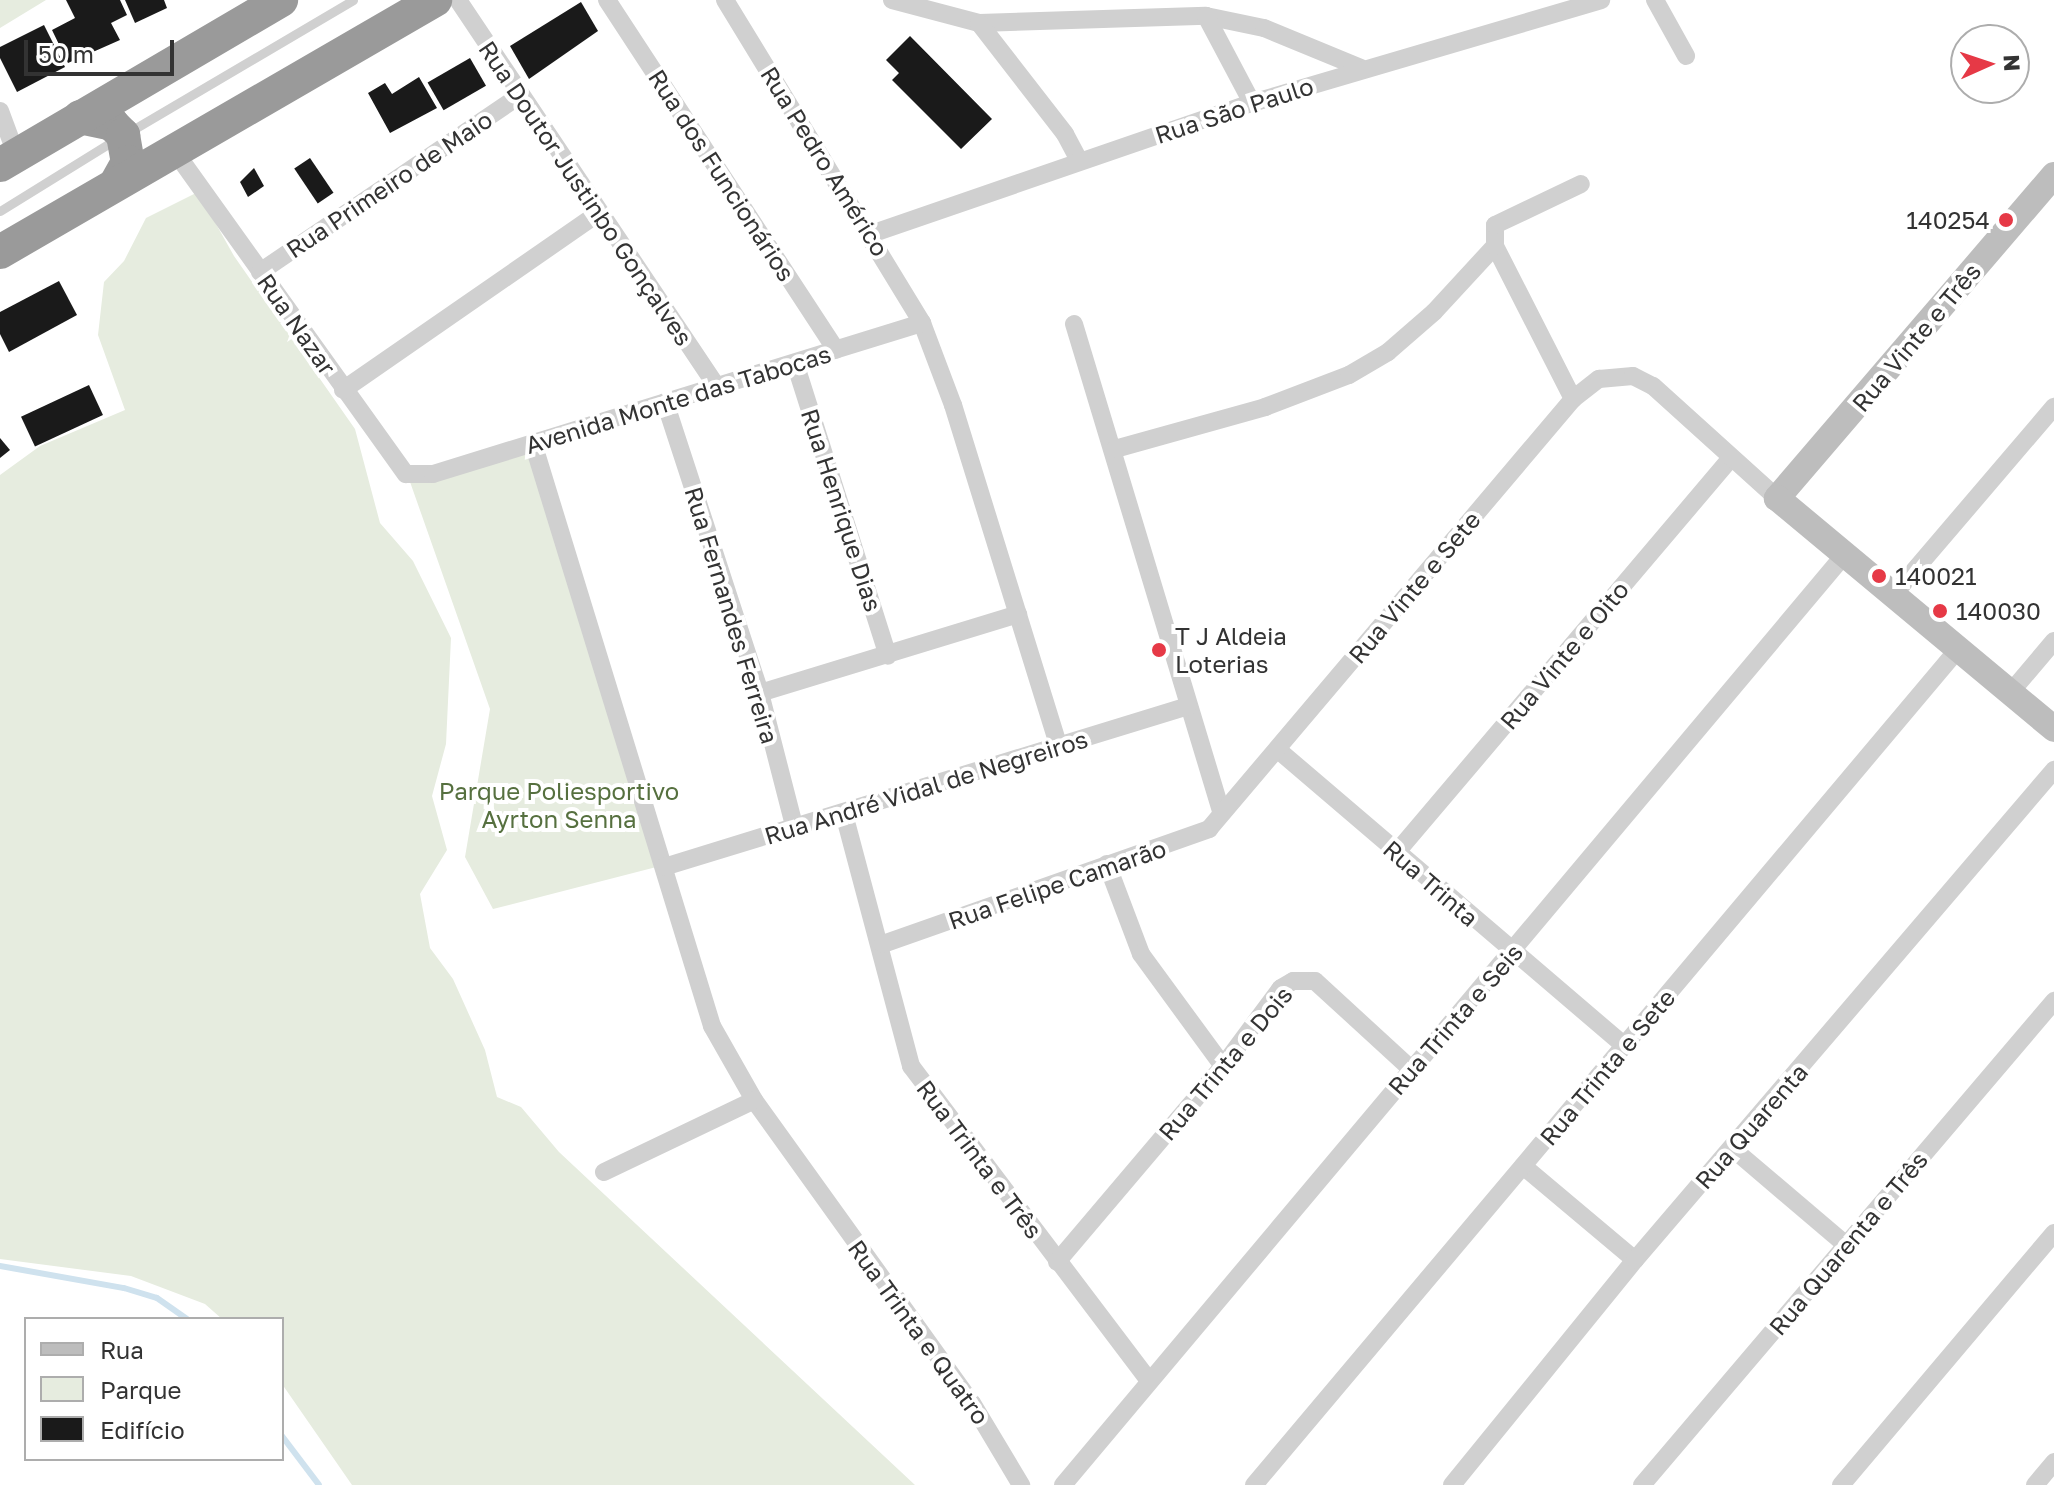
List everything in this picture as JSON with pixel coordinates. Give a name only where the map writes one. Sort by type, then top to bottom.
[{"type":"highway","points":[[8,159],[281,0]]},
{"type":"highway","points":[[0,252],[173,149],[435,0]]},
{"type":"highway","points":[[80,117],[112,124],[123,135],[128,162],[117,182]]},
{"type":"main road","name":"Rua Vinte e Três","points":[[1777,498],[2054,175]]},
{"type":"main road","points":[[1777,498],[1895,593],[2054,729]]},
{"type":"street","name":"Rua Doutor Justinbo Gonçalves","points":[[458,0],[519,96],[716,385]]},
{"type":"street","name":"Rua dos Funcionários","points":[[607,0],[836,350]]},
{"type":"street","name":"Rua Pedro Américo","points":[[725,0],[871,234],[922,323],[953,405],[1059,747]]},
{"type":"street","points":[[892,0],[979,23],[1206,16],[1264,28],[1361,68]]},
{"type":"street","name":"Rua São Paulo","points":[[871,234],[1079,160],[1361,68],[1601,0]]},
{"type":"street","points":[[1655,0],[1686,56]]},
{"type":"street","points":[[1206,16],[1252,103]]},
{"type":"street","points":[[979,23],[1065,134],[1079,160]]},
{"type":"street","name":"Rua Primeiro de Maio","points":[[260,272],[519,96]]},
{"type":"street","points":[[0,111],[8,159]]},
{"type":"street","name":"Rua Nazar","points":[[173,149],[397,468],[419,477],[433,474]]},
{"type":"street","points":[[1573,399],[1495,246],[1495,225],[1581,184]]},
{"type":"street","points":[[343,390],[599,213]]},
{"type":"street","points":[[1115,449],[1265,407],[1349,375],[1388,352],[1434,312],[1495,246]]},
{"type":"street","name":"Avenida Monte das Tabocas","points":[[433,474],[922,323]]},
{"type":"street","points":[[1074,324],[1115,449],[1221,811]]},
{"type":"street","name":"Rua Henrique Dias","points":[[795,363],[888,656]]},
{"type":"street","name":"Rua Vinte e Sete","points":[[1221,811],[1573,399],[1599,379],[1615,374],[1653,386],[1731,458]]},
{"type":"street","name":"Rua Fernandes Ferreira","points":[[665,402],[760,693],[795,829]]},
{"type":"street","points":[[1895,593],[2054,407]]},
{"type":"street","name":"Rua Trinta e Quatro","points":[[533,443],[712,1026],[754,1100],[972,1403],[1021,1485]]},
{"type":"street","points":[[1731,458],[1777,498]]},
{"type":"street","name":"Rua Vinte e Oito","points":[[1396,853],[1731,458]]},
{"type":"street","name":"Rua Trinta e Seis","points":[[1063,1485],[1411,1069],[1513,953],[1845,554]]},
{"type":"street","points":[[760,693],[1018,614]]},
{"type":"street","points":[[2010,693],[2054,641]]},
{"type":"street","name":"Rua Trinta e Sete","points":[[1254,1485],[1959,648]]},
{"type":"street","name":"Rua André Vidal de Negreiros","points":[[664,867],[1188,706]]},
{"type":"street","name":"Rua Trinta","points":[[1277,749],[1624,1045]]},
{"type":"street","name":"Rua Quarenta","points":[[1452,1485],[1635,1260],[2054,770]]},
{"type":"street","name":"Rua Felipe Camarão","points":[[883,944],[1107,864],[1197,837],[1221,811]]},
{"type":"street","name":"Rua Trinta e Três","points":[[844,814],[883,944],[900,1038],[911,1066],[1149,1381]]},
{"type":"street","points":[[1107,864],[1141,954],[1223,1066]]},
{"type":"street","name":"Rua Trinta e Dois","points":[[1057,1262],[1223,1066],[1281,988],[1304,978],[1315,981],[1411,1069]]},
{"type":"street","name":"Rua Quarenta e Três","points":[[1642,1485],[2054,1001]]},
{"type":"street","points":[[604,1172],[754,1100]]},
{"type":"street","points":[[1732,1148],[1846,1245]]},
{"type":"street","points":[[1523,1166],[1635,1260]]},
{"type":"street","points":[[1841,1485],[2054,1233]]},
{"type":"street","points":[[2035,1485],[2054,1462]]},
{"type":"lane","points":[[0,211],[353,0]]},
{"type":"green space","points":[[0,0],[46,0],[0,28]]},
{"type":"green space","points":[[198,192],[234,256],[355,429],[380,523],[413,561],[451,638],[446,744],[432,796],[447,850],[420,894],[430,948],[453,979],[485,1050],[497,1097],[521,1107],[559,1152],[915,1485],[352,1485],[284,1387],[284,1317],[220,1317],[205,1304],[131,1276],[0,1259],[0,475],[40,446],[125,410],[98,335],[104,282],[124,261],[146,218]]},
{"type":"green space","name":"Parque Poliesportivo Ayrton Senna","points":[[538,436],[668,864],[493,909],[465,857],[490,709],[409,479]]},
{"type":"building","points":[[66,0],[120,0],[127,15],[111,23],[120,40],[68,63],[52,30],[75,18]]},
{"type":"building","points":[[125,0],[164,0],[167,8],[135,23]]},
{"type":"building","points":[[581,2],[598,31],[529,79],[510,46]]},
{"type":"building","points":[[44,25],[65,67],[17,92],[0,58],[0,47]]},
{"type":"building","points":[[910,36],[992,119],[961,149],[892,80],[899,73],[886,60]]},
{"type":"building","points":[[470,58],[486,86],[444,110],[428,82]]},
{"type":"building","points":[[419,77],[437,108],[390,133],[368,93],[385,83],[392,94]]},
{"type":"building","points":[[310,158],[333,193],[318,203],[294,169]]},
{"type":"building","points":[[254,168],[264,186],[248,197],[240,182]]},
{"type":"building","points":[[59,281],[77,315],[9,352],[0,334],[0,312]]},
{"type":"building","points":[[89,385],[103,415],[35,447],[21,417]]},
{"type":"building","points":[[0,438],[10,450],[0,458]]},
{"type":"waterway","points":[[0,1266],[124,1288],[157,1298],[184,1317]]},
{"type":"waterway","points":[[284,1439],[319,1485]]},
{"type":"place","name":"140254","points":[[2006,220]]},
{"type":"place","name":"140021","points":[[1879,576]]},
{"type":"place","name":"140030","points":[[1940,611]]},
{"type":"place","name":"T J Aldeia Loterias","points":[[1159,650]]}]
